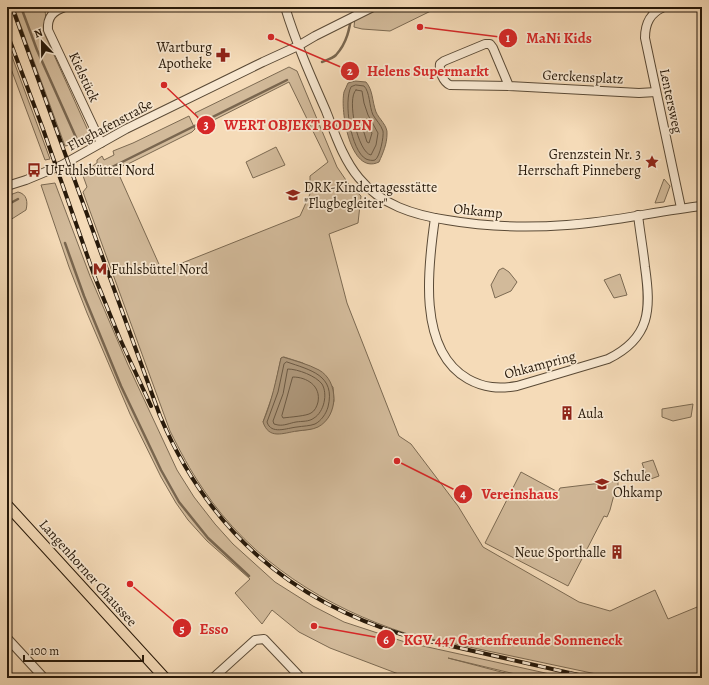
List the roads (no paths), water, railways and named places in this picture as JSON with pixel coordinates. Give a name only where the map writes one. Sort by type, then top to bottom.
[{"type":"main road","name":"Langenhorner Chaussee","points":[[7,505],[165,678]]},
{"type":"street","name":"Kielstück","points":[[65,7],[50,16],[48,30],[101,143]]},
{"type":"street","name":"Ohkamp","points":[[285,7],[298,46],[346,158],[359,179],[371,190],[395,206],[417,214],[436,218],[489,226],[524,227],[568,225],[702,206]]},
{"type":"street","name":"Flughafenstraße","points":[[7,186],[62,165],[101,143],[298,46],[373,7]]},
{"type":"street","name":"Lentersweg","points":[[664,7],[659,9],[649,18],[645,30],[648,54],[681,208]]},
{"type":"street","name":"Gerckensplatz","points":[[509,86],[490,44],[485,44],[457,55],[440,64],[440,69],[445,82],[448,84],[639,93],[656,92]]},
{"type":"street","name":"Ohkampring","points":[[436,218],[431,251],[429,288],[431,311],[438,343],[444,356],[462,376],[479,384],[496,388],[504,388],[517,386],[608,360],[632,343],[640,332],[646,318],[648,304],[648,288],[638,215]]},
{"type":"street","points":[[7,638],[44,678]]},
{"type":"street","points":[[213,678],[255,640],[264,639],[301,678]]},
{"type":"water","points":[[355,81],[366,82],[368,85],[376,112],[385,125],[387,131],[386,141],[379,162],[369,164],[361,160],[354,151],[349,139],[343,101],[344,92],[348,83]]},
{"type":"water","points":[[283,357],[306,364],[319,370],[326,375],[330,382],[334,398],[333,407],[325,422],[318,427],[277,434],[269,431],[263,422],[271,398],[281,358]]},
{"type":"waterway","points":[[21,7],[37,50],[78,142]]},
{"type":"waterway","points":[[322,62],[335,56],[344,44],[350,26],[353,7]]},
{"type":"waterway","points":[[106,170],[287,80]]},
{"type":"waterway","points":[[7,205],[18,199]]},
{"type":"waterway","points":[[65,243],[84,296],[121,386],[161,470],[179,502],[208,538],[249,576]]},
{"type":"railway","points":[[12,7],[160,416],[180,456],[202,493],[228,526],[257,555],[290,581],[325,603],[364,621],[407,636],[592,678]]},
{"type":"railway","points":[[7,33],[43,129],[94,275],[120,339],[151,406]]},
{"type":"place","name":"MaNi Kids","points":[[420,27]]},
{"type":"place","name":"Helens Supermarkt","points":[[271,37]]},
{"type":"place","name":"Wartburg Apotheke","points":[[223,55]]},
{"type":"place","name":"WERT OBJEKT BODEN","points":[[164,85]]},
{"type":"place","name":"Grenzstein Nr. 3 Herrschaft Pinneberg","points":[[652,162]]},
{"type":"place","name":"U Fuhlsbüttel Nord","points":[[34,170]]},
{"type":"place","name":"DRK-Kindertagesstätte \"Flugbegleiter\"","points":[[293,195]]},
{"type":"place","name":"Fuhlsbüttel Nord","points":[[100,269]]},
{"type":"place","name":"Aula","points":[[567,413]]},
{"type":"place","name":"Vereinshaus","points":[[397,461]]},
{"type":"place","name":"Schule Ohkamp","points":[[602,484]]},
{"type":"place","name":"Neue Sporthalle","points":[[617,552]]},
{"type":"place","name":"Esso","points":[[130,584]]},
{"type":"place","name":"KGV 447 Gartenfreunde Sonneneck","points":[[314,626]]}]
